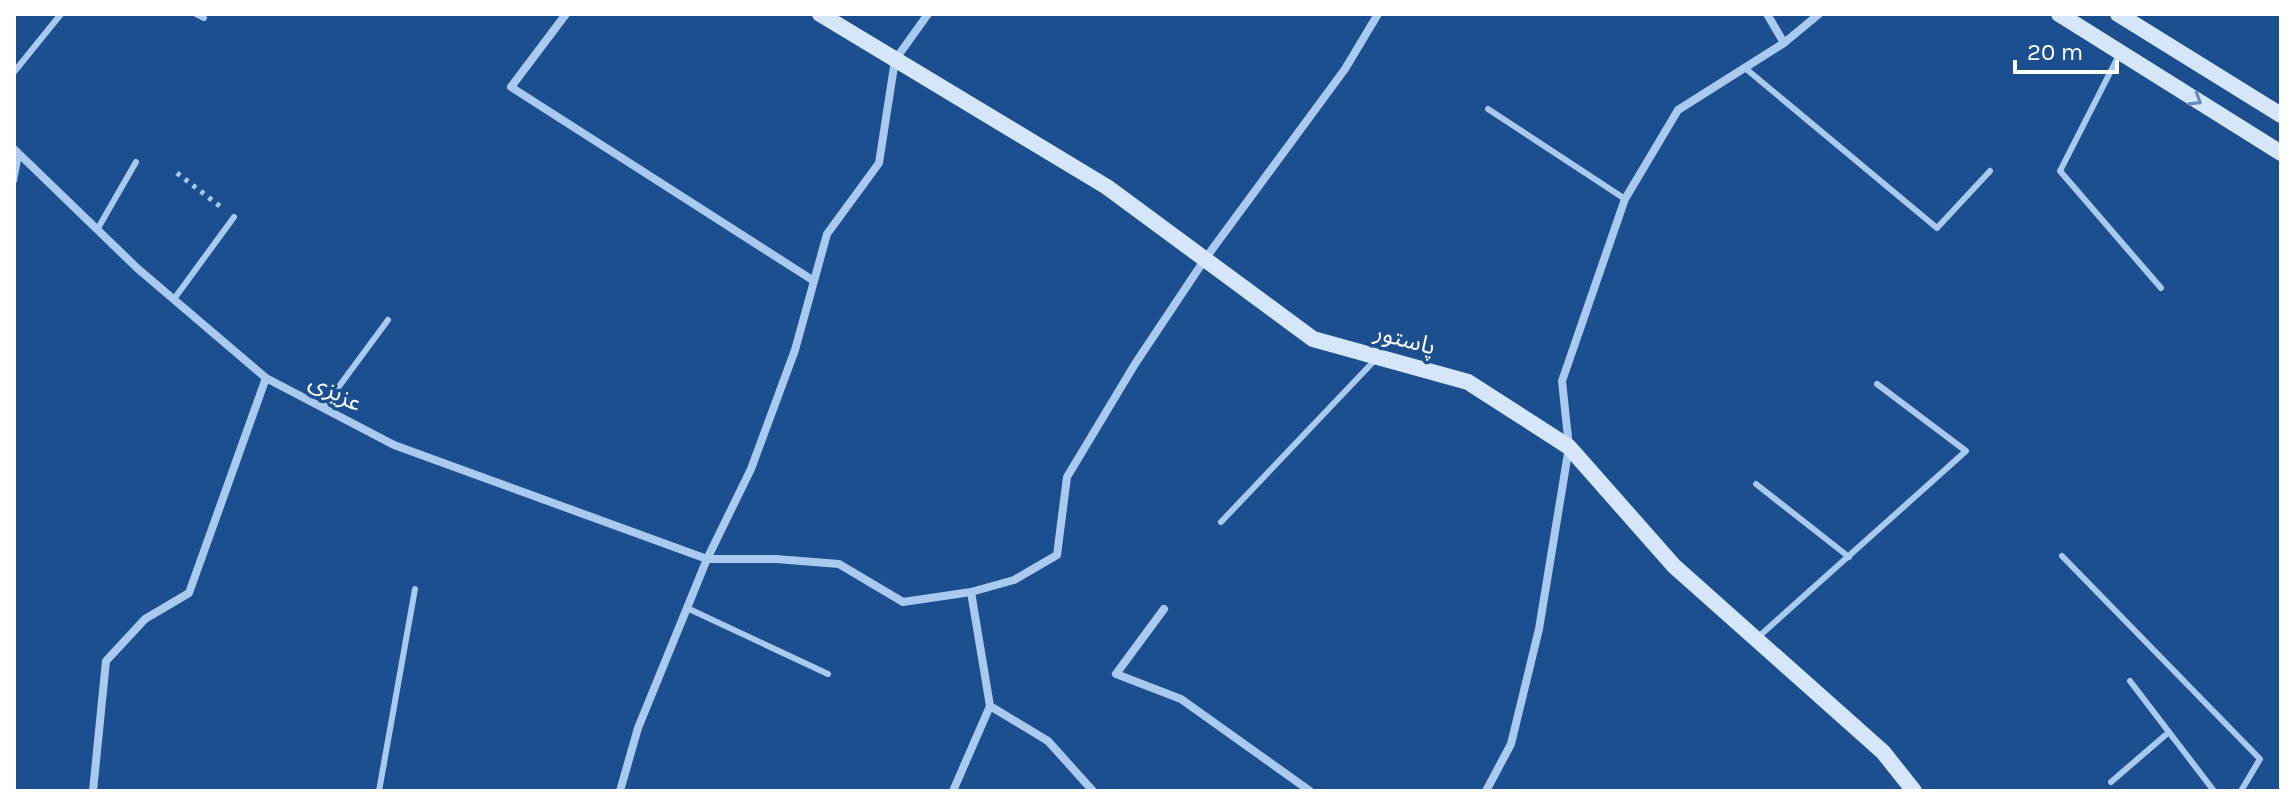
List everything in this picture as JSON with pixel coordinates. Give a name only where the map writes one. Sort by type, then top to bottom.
[{"type":"street","points":[[566,14],[511,87],[814,281]]},
{"type":"street","name":"پاستور","points":[[820,14],[1107,187],[1313,339],[1468,382],[1569,447],[1674,566],[1883,752],[1914,791]]},
{"type":"street","points":[[620,791],[638,728],[707,559],[751,469],[795,350],[827,234],[879,163],[895,60],[928,14]]},
{"type":"street","points":[[707,559],[776,559],[839,564],[903,602],[971,592],[1014,580],[1057,555],[1067,477],[1135,364],[1205,259],[1345,69],[1378,14]]},
{"type":"street","points":[[1767,14],[1784,43]]},
{"type":"street","points":[[1486,791],[1511,744],[1539,629],[1569,447],[1562,381],[1625,199],[1678,110],[1784,43],[1819,14]]},
{"type":"street","points":[[2059,14],[2281,153]]},
{"type":"street","points":[[2118,14],[2281,115]]},
{"type":"street","name":"عزیزی","points":[[17,152],[97,230],[266,378],[394,445],[707,559]]},
{"type":"street","points":[[93,791],[106,661],[145,619],[189,593],[266,378]]},
{"type":"street","points":[[953,791],[990,706],[971,592]]},
{"type":"street","points":[[1164,609],[1116,674],[1181,699],[1310,791]]},
{"type":"street","points":[[990,706],[1048,741],[1093,791]]},
{"type":"lane","points":[[14,72],[61,14]]},
{"type":"lane","points":[[196,14],[204,18]]},
{"type":"lane","points":[[2120,53],[2060,171],[2161,288]]},
{"type":"lane","points":[[1745,68],[1937,228],[1990,171]]},
{"type":"lane","points":[[1488,109],[1625,199]]},
{"type":"lane","points":[[14,181],[17,152]]},
{"type":"lane","points":[[97,230],[136,162]]},
{"type":"lane","points":[[174,299],[234,217]]},
{"type":"lane","points":[[323,408],[388,320]]},
{"type":"lane","points":[[1221,522],[1378,357]]},
{"type":"lane","points":[[1756,639],[1966,451],[1877,384]]},
{"type":"lane","points":[[1756,484],[1849,557]]},
{"type":"lane","points":[[2062,556],[2260,759],[2241,791]]},
{"type":"lane","points":[[379,791],[415,589]]},
{"type":"lane","points":[[687,608],[828,674]]},
{"type":"lane","points":[[2130,681],[2214,791]]},
{"type":"lane","points":[[2111,782],[2169,732]]},
{"type":"path","points":[[177,173],[234,217]]}]
